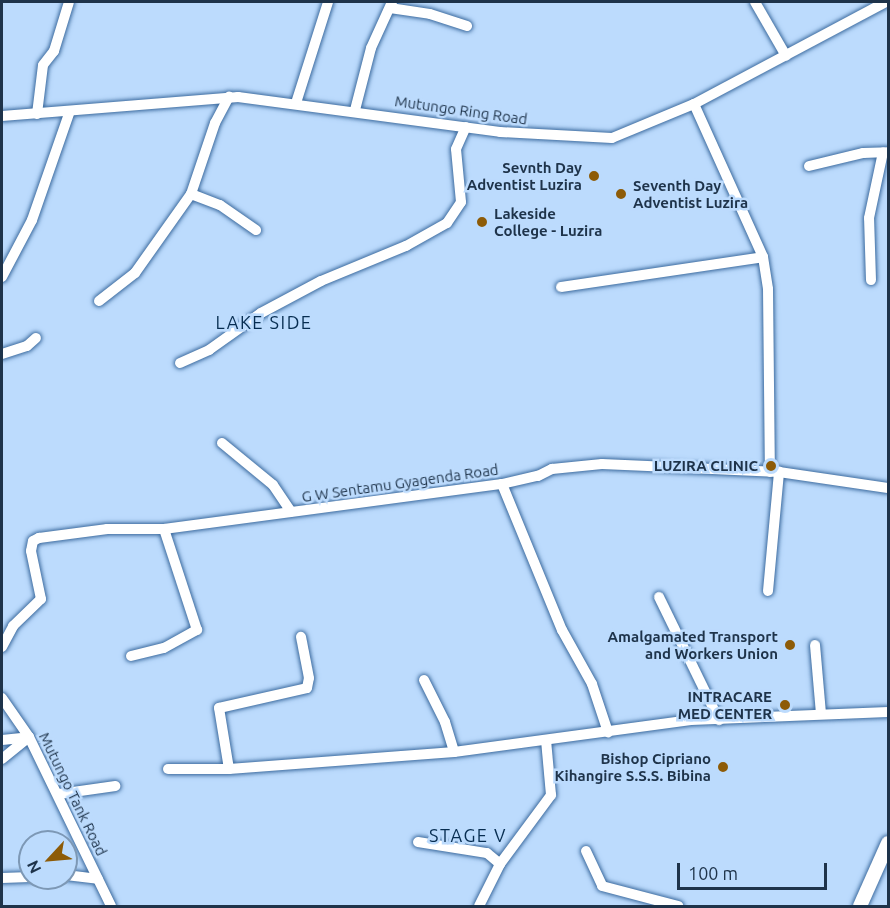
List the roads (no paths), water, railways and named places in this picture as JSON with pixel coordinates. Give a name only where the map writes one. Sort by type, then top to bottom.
[{"type":"main road","points":[[865,905],[888,843]]},
{"type":"street","points":[[37,114],[43,65],[54,51],[69,2]]},
{"type":"street","points":[[296,103],[328,2]]},
{"type":"street","points":[[755,2],[786,56]]},
{"type":"street","name":"Mutungo Ring Road","points":[[2,116],[230,97],[355,110],[466,127],[584,140],[612,138],[694,104],[886,2]]},
{"type":"street","points":[[355,110],[371,48],[391,5],[467,26]]},
{"type":"street","points":[[99,300],[135,273],[191,194],[215,123],[230,97]]},
{"type":"street","points":[[694,104],[763,257],[768,289],[775,472],[768,591]]},
{"type":"street","points":[[2,277],[41,198],[70,111]]},
{"type":"street","points":[[180,363],[209,350],[261,313],[321,281],[406,246],[447,222],[461,202],[456,149],[466,127]]},
{"type":"street","points":[[808,166],[863,153],[886,152],[869,219],[871,280]]},
{"type":"street","points":[[191,194],[220,205],[256,230]]},
{"type":"street","points":[[561,287],[763,257]]},
{"type":"street","points":[[2,354],[27,346],[36,338]]},
{"type":"street","points":[[222,443],[273,485],[291,513]]},
{"type":"street","name":"G W Sentamu Gyagenda Road","points":[[2,647],[13,626],[40,599],[31,551],[33,542],[107,529],[164,530],[291,513],[502,484],[538,476],[552,469],[602,464],[775,472],[888,488]]},
{"type":"street","points":[[502,484],[562,630],[592,684],[608,732]]},
{"type":"street","points":[[131,656],[164,648],[198,630],[164,530]]},
{"type":"street","points":[[659,597],[719,720]]},
{"type":"street","points":[[230,769],[219,708],[307,688],[309,678],[302,638]]},
{"type":"street","points":[[815,645],[821,714]]},
{"type":"street","points":[[424,680],[445,722],[454,752]]},
{"type":"street","name":"Mutungo Tank Road","points":[[2,698],[29,737],[59,794],[111,906]]},
{"type":"street","points":[[168,770],[230,769],[454,752],[719,720],[888,712]]},
{"type":"street","points":[[2,740],[29,737]]},
{"type":"street","points":[[2,759],[29,737]]},
{"type":"street","points":[[479,906],[500,864],[551,795],[546,740]]},
{"type":"street","points":[[59,794],[115,786]]},
{"type":"street","points":[[418,842],[487,853],[500,864]]},
{"type":"street","points":[[586,851],[599,885],[662,905],[678,906]]},
{"type":"street","points":[[78,876],[98,879]]},
{"type":"street","points":[[2,878],[18,877]]},
{"type":"place","name":"Sevnth Day Adventist Luzira","points":[[594,176]]},
{"type":"place","name":"Seventh Day Adventist Luzira","points":[[621,194]]},
{"type":"place","name":"Lakeside College - Luzira","points":[[482,222]]},
{"type":"place","name":"LUZIRA CLINIC","points":[[771,466]]},
{"type":"place","name":"Amalgamated Transport and Workers Union","points":[[790,645]]},
{"type":"place","name":"INTRACARE MED CENTER","points":[[785,705]]},
{"type":"place","name":"Bishop Cipriano Kihangire S.S.S. Bibina","points":[[723,767]]},
{"type":"district","name":"LAKE SIDE","points":[[264,322]]},
{"type":"district","name":"STAGE V","points":[[468,835]]}]
